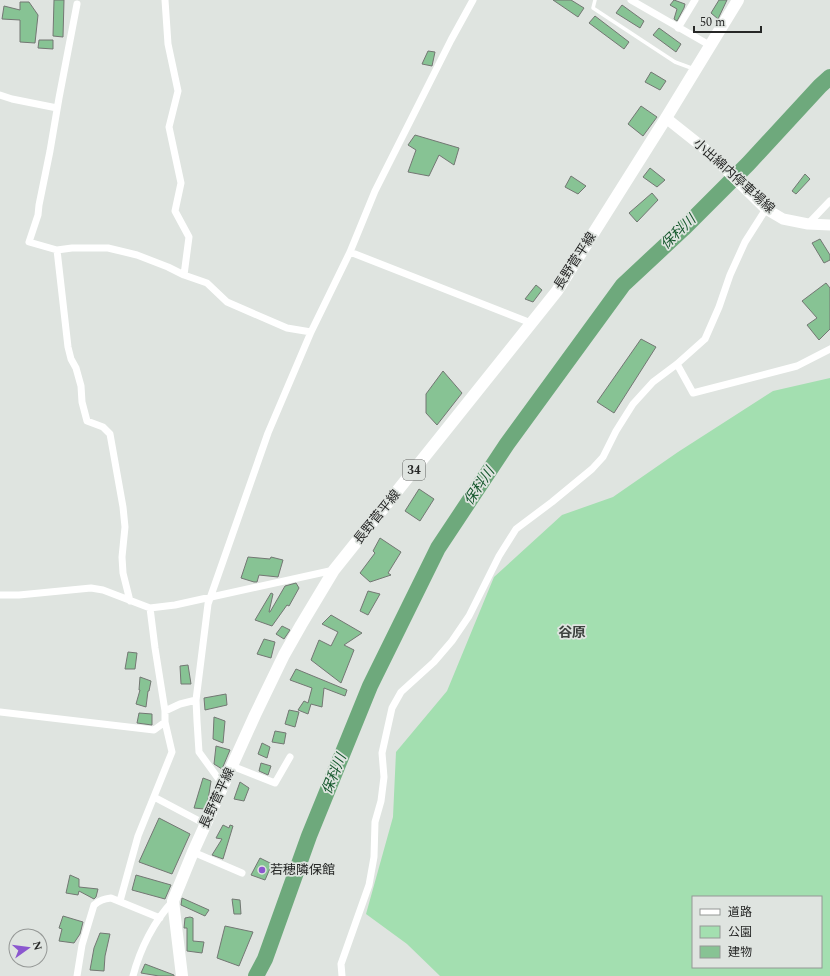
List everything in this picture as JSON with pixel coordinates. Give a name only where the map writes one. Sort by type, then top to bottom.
[{"type":"main road","name":"長野菅平線","points":[[182,976],[173,900],[205,824],[284,655],[334,570],[557,291],[696,70],[738,0]]},
{"type":"main road","name":"小出綿内停車場線","points":[[666,118],[705,149],[766,209],[783,219],[808,224],[830,225]]},
{"type":"street","points":[[165,0],[168,44],[178,91],[169,127],[181,183],[175,211],[189,237],[184,275]]},
{"type":"street","points":[[223,785],[199,752],[196,700],[210,597],[268,433],[311,332],[350,252],[380,180],[450,40],[473,0]]},
{"type":"street","points":[[631,0],[710,46]]},
{"type":"street","points":[[678,28],[695,0]]},
{"type":"street","points":[[77,4],[38,215],[29,242],[57,250],[72,248],[108,248],[137,255],[207,283],[227,302],[287,328],[311,332]]},
{"type":"street","points":[[0,94],[12,99],[57,108]]},
{"type":"street","points":[[808,224],[830,201]]},
{"type":"street","points":[[342,976],[341,964],[369,885],[374,857],[375,822],[381,802],[384,777],[382,753],[392,708],[401,692],[434,662],[452,641],[468,616],[499,556],[516,528],[552,502],[592,469],[603,456],[616,431],[633,404],[653,382],[677,364],[705,339],[745,242],[766,209]]},
{"type":"street","points":[[57,250],[68,347],[71,360],[76,368],[81,386],[82,402],[87,421],[103,427],[110,434],[124,507],[125,527],[122,557],[123,573],[130,601]]},
{"type":"street","points":[[350,252],[531,324]]},
{"type":"street","points":[[677,364],[693,393],[797,366],[830,349]]},
{"type":"street","points":[[0,595],[19,595],[91,588],[103,590],[150,608],[175,605],[334,570]]},
{"type":"street","points":[[120,901],[138,836],[172,752],[165,722],[165,711],[150,608]]},
{"type":"street","points":[[165,711],[180,704],[196,700]]},
{"type":"street","points":[[0,712],[154,730],[165,722]]},
{"type":"street","points":[[232,766],[275,783],[290,757]]},
{"type":"street","points":[[154,797],[205,824]]},
{"type":"street","points":[[193,852],[242,873]]},
{"type":"street","points":[[77,976],[82,945],[94,905],[98,901],[111,898],[160,918]]},
{"type":"street","points":[[133,976],[144,944],[173,900]]},
{"type":"lane","points":[[595,0],[593,8],[675,62],[696,70]]},
{"type":"green space","points":[[830,378],[830,976],[440,976],[407,944],[366,914],[393,817],[396,752],[447,691],[494,577],[562,515],[613,497],[678,452],[773,391]]},
{"type":"building","points":[[54,0],[64,0],[63,37],[53,36]]},
{"type":"building","points":[[553,0],[571,0],[584,8],[578,17]]},
{"type":"building","points":[[674,0],[685,4],[677,21],[674,19],[677,9],[670,5]]},
{"type":"building","points":[[719,0],[727,0],[718,19],[711,13]]},
{"type":"building","points":[[20,2],[29,2],[38,15],[35,43],[20,42],[20,20],[2,19],[4,6],[20,10]]},
{"type":"building","points":[[622,5],[644,21],[640,28],[616,13]]},
{"type":"building","points":[[595,16],[629,42],[624,49],[589,23]]},
{"type":"building","points":[[659,28],[681,44],[676,52],[653,35]]},
{"type":"building","points":[[39,40],[53,40],[53,49],[38,48]]},
{"type":"building","points":[[428,51],[435,52],[432,66],[422,64]]},
{"type":"building","points":[[651,72],[666,81],[660,90],[645,82]]},
{"type":"building","points":[[641,106],[657,117],[643,136],[628,124]]},
{"type":"building","points":[[415,135],[459,148],[454,165],[439,155],[429,176],[408,172],[416,150],[408,145]]},
{"type":"building","points":[[650,168],[665,180],[657,187],[643,177]]},
{"type":"building","points":[[805,174],[810,179],[796,194],[792,191]]},
{"type":"building","points":[[571,176],[586,186],[578,194],[565,187]]},
{"type":"building","points":[[652,193],[658,200],[637,222],[629,213]]},
{"type":"building","points":[[820,239],[830,255],[830,260],[824,263],[812,243]]},
{"type":"building","points":[[826,283],[830,288],[830,329],[819,340],[807,325],[817,318],[802,301]]},
{"type":"building","points":[[536,285],[542,290],[533,302],[525,299]]},
{"type":"building","points":[[641,339],[656,347],[614,413],[597,402]]},
{"type":"building","points":[[443,371],[462,393],[437,425],[426,413],[426,394]]},
{"type":"building","points":[[419,489],[434,499],[420,521],[405,511]]},
{"type":"building","points":[[380,538],[401,552],[388,573],[391,575],[370,582],[360,573],[375,553],[373,551]]},
{"type":"building","points":[[248,557],[270,559],[271,557],[283,560],[278,577],[259,575],[257,582],[241,578]]},
{"type":"building","points":[[296,583],[299,588],[289,606],[287,605],[272,626],[255,620],[271,593],[273,594],[269,612],[285,586]]},
{"type":"building","points":[[368,591],[380,594],[368,615],[360,611]]},
{"type":"building","points":[[331,615],[362,633],[344,645],[354,650],[341,683],[311,660],[319,640],[331,646],[338,632],[322,624]]},
{"type":"building","points":[[282,626],[290,630],[284,639],[276,634]]},
{"type":"building","points":[[264,639],[275,642],[271,658],[257,654]]},
{"type":"building","points":[[128,652],[137,653],[135,669],[125,669]]},
{"type":"building","points":[[188,665],[191,684],[181,684],[180,666]]},
{"type":"building","points":[[296,669],[347,690],[345,696],[324,688],[322,707],[311,704],[308,714],[298,710],[304,701],[308,703],[312,688],[290,680]]},
{"type":"building","points":[[140,677],[151,681],[146,707],[136,704],[140,690]]},
{"type":"building","points":[[226,694],[227,705],[205,710],[204,698]]},
{"type":"building","points":[[289,710],[299,712],[295,727],[285,724]]},
{"type":"building","points":[[139,713],[152,714],[152,725],[137,723]]},
{"type":"building","points":[[214,717],[225,721],[223,743],[213,739]]},
{"type":"building","points":[[275,731],[286,733],[284,744],[272,742]]},
{"type":"building","points":[[262,743],[270,747],[267,758],[258,754]]},
{"type":"building","points":[[216,746],[230,750],[222,769],[214,764]]},
{"type":"building","points":[[261,763],[271,766],[268,775],[259,771]]},
{"type":"building","points":[[203,778],[211,781],[208,800],[204,809],[194,808]]},
{"type":"building","points":[[240,782],[249,788],[244,801],[234,799]]},
{"type":"building","points":[[159,818],[190,834],[172,874],[139,862]]},
{"type":"building","points":[[223,825],[229,828],[230,825],[233,826],[223,859],[212,855],[222,839],[216,838]]},
{"type":"building","points":[[260,858],[272,864],[265,880],[251,875]]},
{"type":"building","points":[[70,875],[79,879],[79,887],[98,889],[96,897],[94,899],[79,891],[78,895],[66,893]]},
{"type":"building","points":[[136,875],[171,885],[165,899],[132,890]]},
{"type":"building","points":[[182,898],[209,910],[205,916],[181,905]]},
{"type":"building","points":[[232,899],[240,900],[241,914],[234,914]]},
{"type":"building","points":[[63,916],[83,922],[80,934],[74,943],[59,941],[62,929],[59,928]]},
{"type":"building","points":[[185,918],[193,918],[193,941],[204,942],[202,953],[187,951],[187,928],[184,928]]},
{"type":"building","points":[[225,926],[253,932],[239,966],[217,958]]},
{"type":"building","points":[[100,933],[110,934],[105,956],[104,971],[90,970],[94,948]]},
{"type":"building","points":[[145,964],[174,976],[159,976],[141,973]]},
{"type":"waterway","name":"保科川","points":[[256,976],[265,959],[309,836],[370,686],[438,548],[507,444],[623,285],[683,229],[748,164],[830,77]]},
{"type":"place","name":"若穂隣保館","points":[[262,870]]},
{"type":"district","name":"谷原","points":[[572,632]]}]
